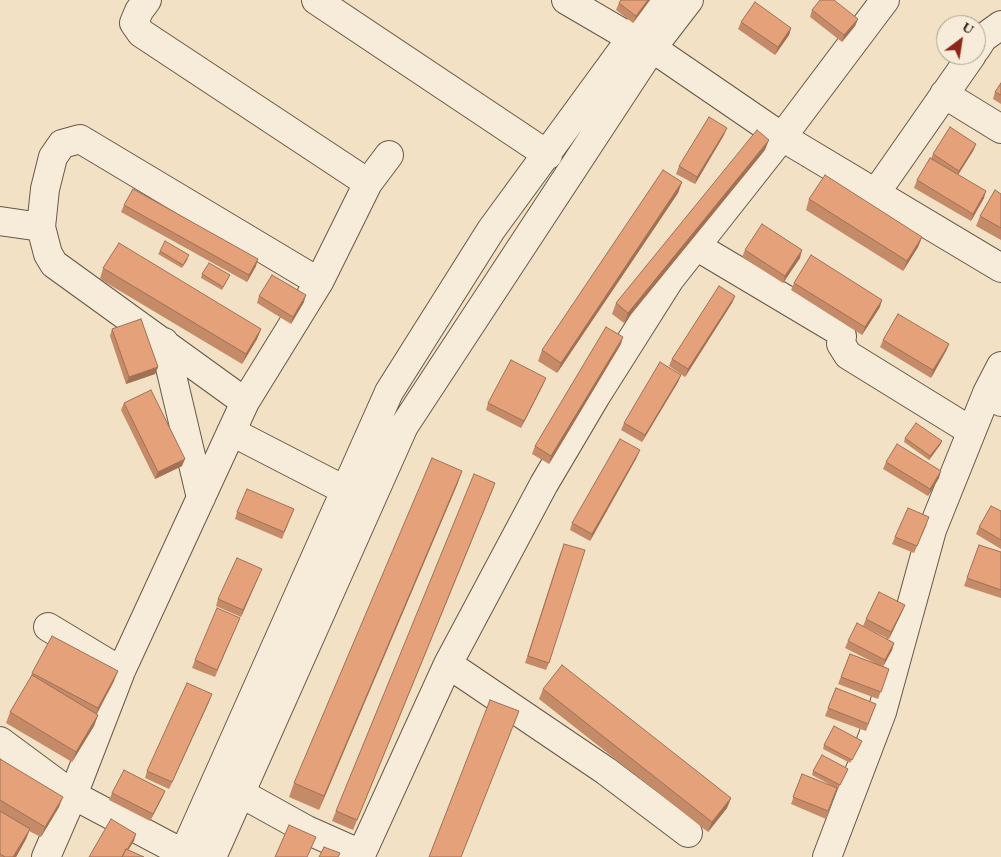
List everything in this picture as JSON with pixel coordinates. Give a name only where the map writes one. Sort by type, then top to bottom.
[{"type":"street","points":[[147,0],[138,11],[134,23],[141,34],[368,183]]},
{"type":"street","points":[[316,0],[548,155]]},
{"type":"street","points":[[566,0],[642,43],[782,137],[1001,268]]},
{"type":"street","points":[[0,741],[73,795],[185,856],[228,786],[370,503],[404,426],[642,43],[659,0]]},
{"type":"street","points":[[212,857],[228,786],[346,489],[395,384],[491,230],[548,155],[642,43],[689,0]]},
{"type":"street","points":[[228,786],[307,830],[360,856],[448,664],[544,484],[596,396],[670,279],[782,137],[885,0]]},
{"type":"street","points":[[986,36],[1001,25]]},
{"type":"street","points":[[875,194],[965,65]]},
{"type":"street","points":[[944,94],[1001,129]]},
{"type":"street","points":[[245,402],[54,264],[48,254],[41,227],[45,189],[53,157],[62,144],[80,139],[319,282]]},
{"type":"street","points":[[46,857],[73,795],[121,671],[245,402],[319,282],[368,183],[389,155]]},
{"type":"street","points":[[0,221],[41,227]]},
{"type":"street","points":[[696,246],[837,330],[842,336],[841,344],[848,355],[972,431]]},
{"type":"street","points":[[164,342],[201,498]]},
{"type":"street","points":[[827,857],[882,712],[932,530],[972,431],[994,398],[1001,366]]},
{"type":"street","points":[[395,384],[419,402]]},
{"type":"street","points":[[232,432],[370,503]]},
{"type":"street","points":[[48,627],[121,671]]},
{"type":"street","points":[[448,664],[606,771],[688,833]]},
{"type":"building","points":[[621,0],[648,0],[636,16],[619,3]]},
{"type":"building","points":[[820,0],[834,0],[858,19],[844,35],[812,10]]},
{"type":"building","points":[[755,2],[791,28],[778,47],[741,22]]},
{"type":"building","points":[[1001,83],[1001,95],[995,92]]},
{"type":"building","points":[[709,117],[727,128],[697,177],[679,166]]},
{"type":"building","points":[[950,127],[976,144],[959,171],[933,154]]},
{"type":"building","points":[[757,130],[769,140],[628,313],[616,303]]},
{"type":"building","points":[[930,158],[986,191],[973,214],[917,180]]},
{"type":"building","points":[[663,170],[682,182],[561,363],[542,350]]},
{"type":"building","points":[[825,175],[922,237],[907,261],[809,199]]},
{"type":"building","points":[[133,189],[258,259],[249,275],[124,205]]},
{"type":"building","points":[[995,190],[1001,194],[1001,228],[980,216]]},
{"type":"building","points":[[762,224],[802,250],[785,276],[745,250]]},
{"type":"building","points":[[165,241],[189,255],[183,265],[160,251]]},
{"type":"building","points":[[119,243],[261,329],[246,354],[103,268]]},
{"type":"building","points":[[811,255],[882,300],[865,327],[794,283]]},
{"type":"building","points":[[209,263],[230,275],[223,287],[202,274]]},
{"type":"building","points":[[272,275],[306,295],[293,317],[259,296]]},
{"type":"building","points":[[719,286],[735,296],[688,369],[672,359]]},
{"type":"building","points":[[898,314],[949,344],[933,370],[883,340]]},
{"type":"building","points":[[141,319],[158,367],[129,377],[112,329]]},
{"type":"building","points":[[606,327],[623,337],[551,456],[535,446]]},
{"type":"building","points":[[511,360],[546,378],[524,421],[488,403]]},
{"type":"building","points":[[660,362],[681,375],[645,435],[624,423]]},
{"type":"building","points":[[151,390],[185,459],[158,472],[124,403]]},
{"type":"building","points":[[916,423],[942,441],[930,456],[905,438]]},
{"type":"building","points":[[620,439],[640,450],[592,534],[572,523]]},
{"type":"building","points":[[897,444],[941,471],[930,489],[886,462]]},
{"type":"building","points":[[432,458],[462,471],[324,796],[294,783]]},
{"type":"building","points":[[474,474],[495,483],[357,820],[336,811]]},
{"type":"building","points":[[247,489],[294,509],[284,532],[237,512]]},
{"type":"building","points":[[991,506],[1001,511],[1001,540],[979,527]]},
{"type":"building","points":[[908,508],[929,517],[917,546],[895,537]]},
{"type":"building","points":[[564,544],[585,550],[549,663],[528,656]]},
{"type":"building","points":[[979,545],[1001,552],[1001,590],[967,578]]},
{"type":"building","points":[[237,558],[262,569],[243,610],[218,599]]},
{"type":"building","points":[[879,592],[905,605],[891,632],[866,619]]},
{"type":"building","points":[[217,608],[240,618],[217,670],[195,660]]},
{"type":"building","points":[[857,623],[894,643],[885,660],[848,641]]},
{"type":"building","points":[[52,636],[118,671],[98,708],[32,673]]},
{"type":"building","points":[[850,654],[889,669],[881,692],[841,677]]},
{"type":"building","points":[[562,665],[731,798],[712,822],[543,689]]},
{"type":"building","points":[[32,675],[98,715],[76,752],[10,712]]},
{"type":"building","points":[[187,683],[212,694],[172,782],[147,771]]},
{"type":"building","points":[[836,688],[876,704],[868,724],[828,708]]},
{"type":"building","points":[[490,700],[519,711],[461,857],[429,857]]},
{"type":"building","points":[[834,726],[862,741],[852,760],[824,745]]},
{"type":"building","points":[[822,755],[848,769],[840,785],[813,771]]},
{"type":"building","points":[[0,759],[63,797],[45,827],[0,800]]},
{"type":"building","points":[[124,770],[165,791],[153,814],[112,793]]},
{"type":"building","points":[[802,774],[837,788],[828,811],[793,797]]},
{"type":"building","points":[[0,811],[30,829],[13,857],[5,857],[0,854]]},
{"type":"building","points":[[111,819],[136,834],[127,850],[122,857],[89,857]]},
{"type":"building","points":[[289,825],[316,837],[307,857],[275,857]]},
{"type":"building","points":[[324,847],[340,853],[338,857],[319,857]]},
{"type":"building","points":[[126,849],[144,857],[122,857]]}]
